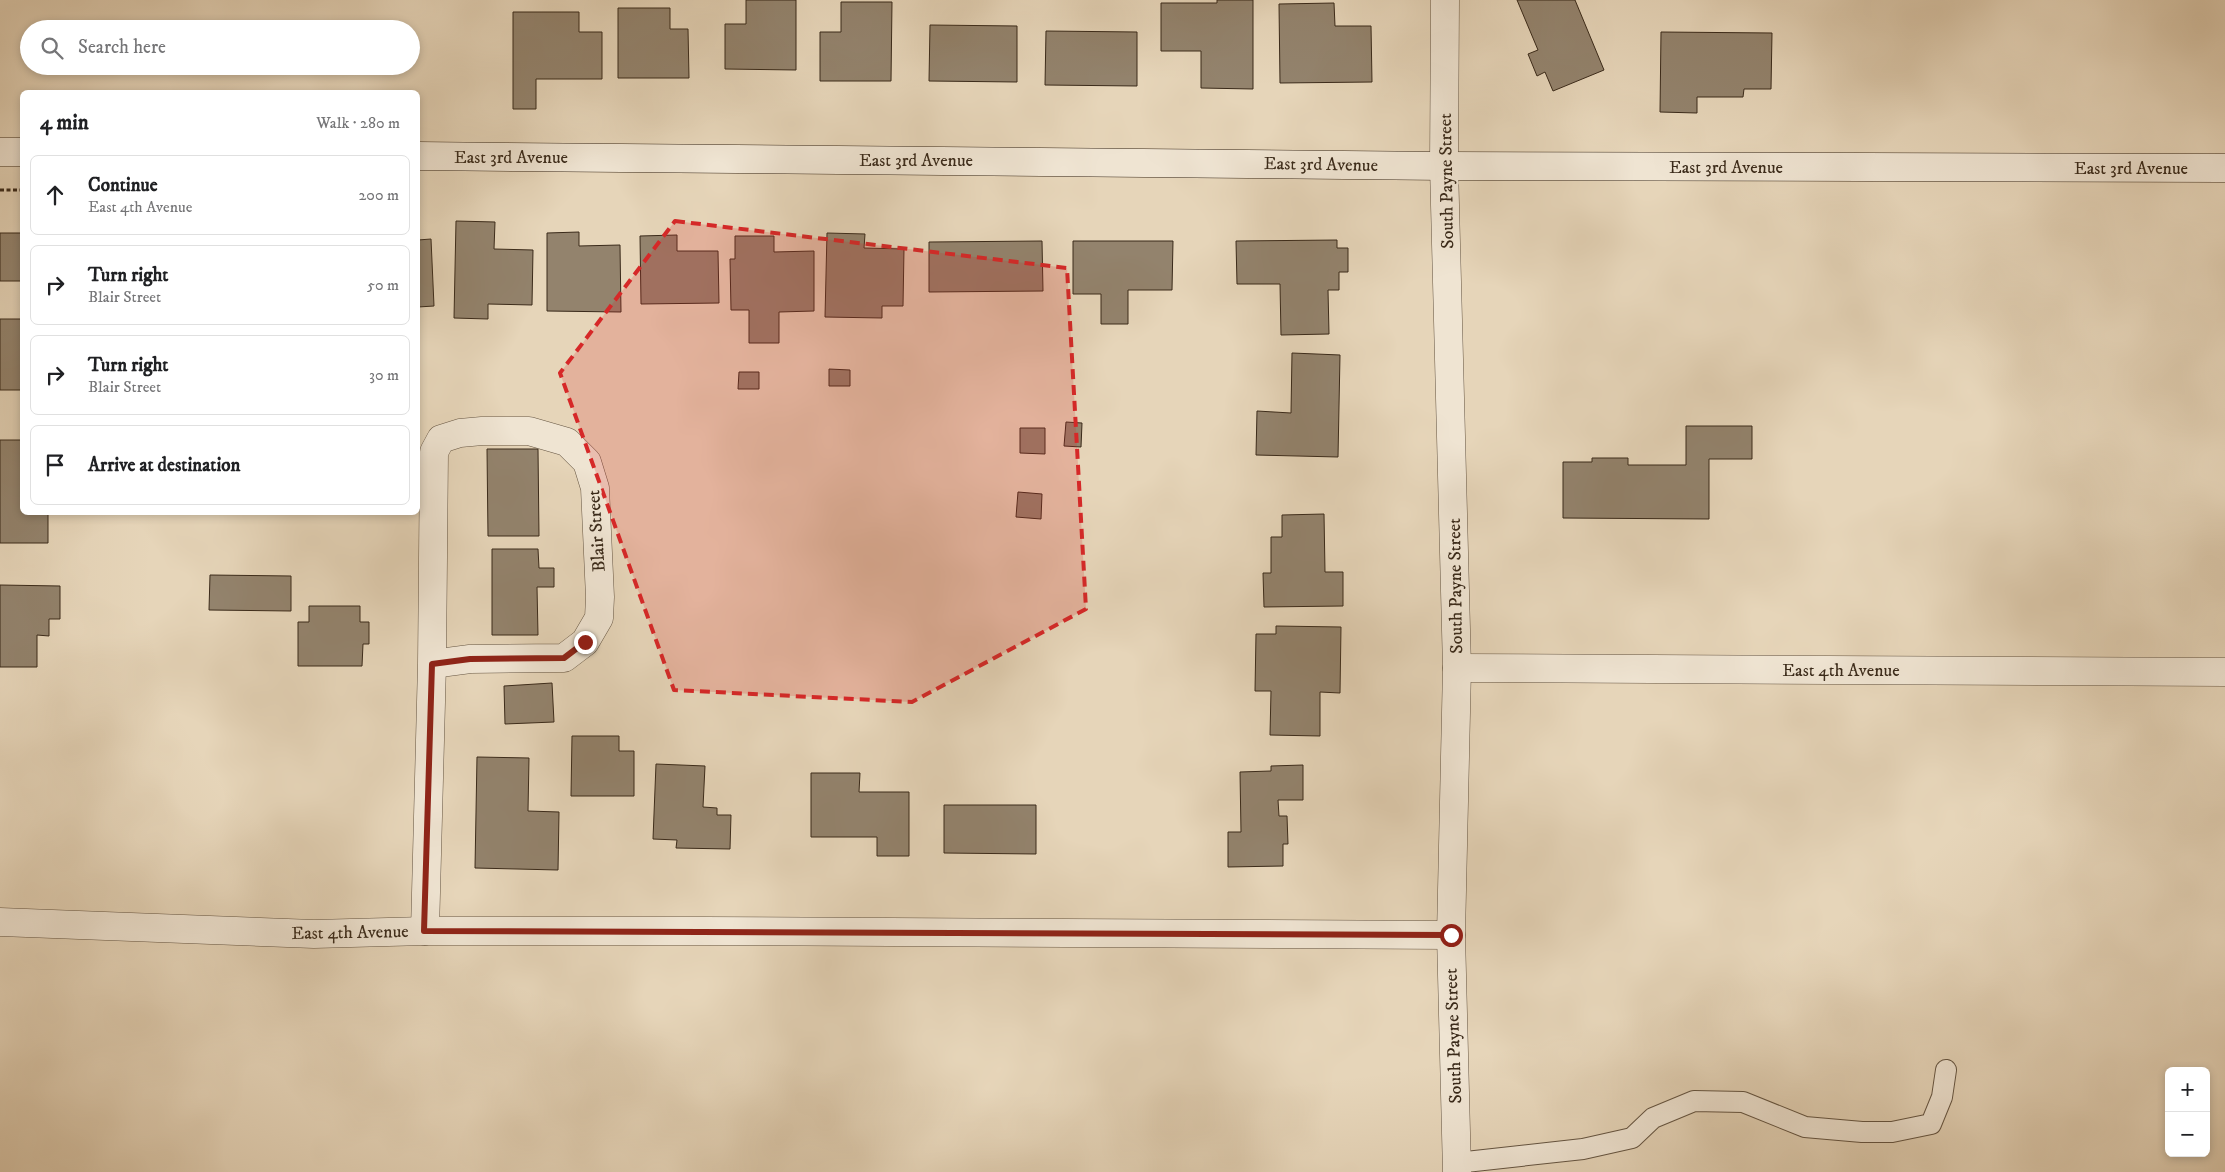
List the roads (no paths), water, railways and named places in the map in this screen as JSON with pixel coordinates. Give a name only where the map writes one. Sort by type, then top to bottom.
[{"type":"street","name":"South Payne Street","points":[[1445,0],[1444,166],[1457,668],[1451,935],[1457,1168]]},
{"type":"street","points":[[0,152],[20,152]]},
{"type":"street","name":"East 3rd Avenue","points":[[420,156],[1444,166],[2225,168]]},
{"type":"street","name":"Blair Street","points":[[424,931],[432,664],[434,452],[441,439],[460,433],[482,431],[529,431],[567,442],[587,462],[595,488],[600,597],[599,618],[585,642],[564,658],[470,659],[432,664]]},
{"type":"street","name":"East 4th Avenue","points":[[1457,668],[2225,672]]},
{"type":"street","name":"East 4th Avenue","points":[[0,922],[314,934],[424,931],[1451,935]]},
{"type":"lane","points":[[1457,1168],[1583,1149],[1632,1138],[1653,1118],[1694,1101],[1743,1102],[1805,1127],[1862,1132],[1892,1132],[1931,1124],[1942,1097],[1946,1070]]}]
